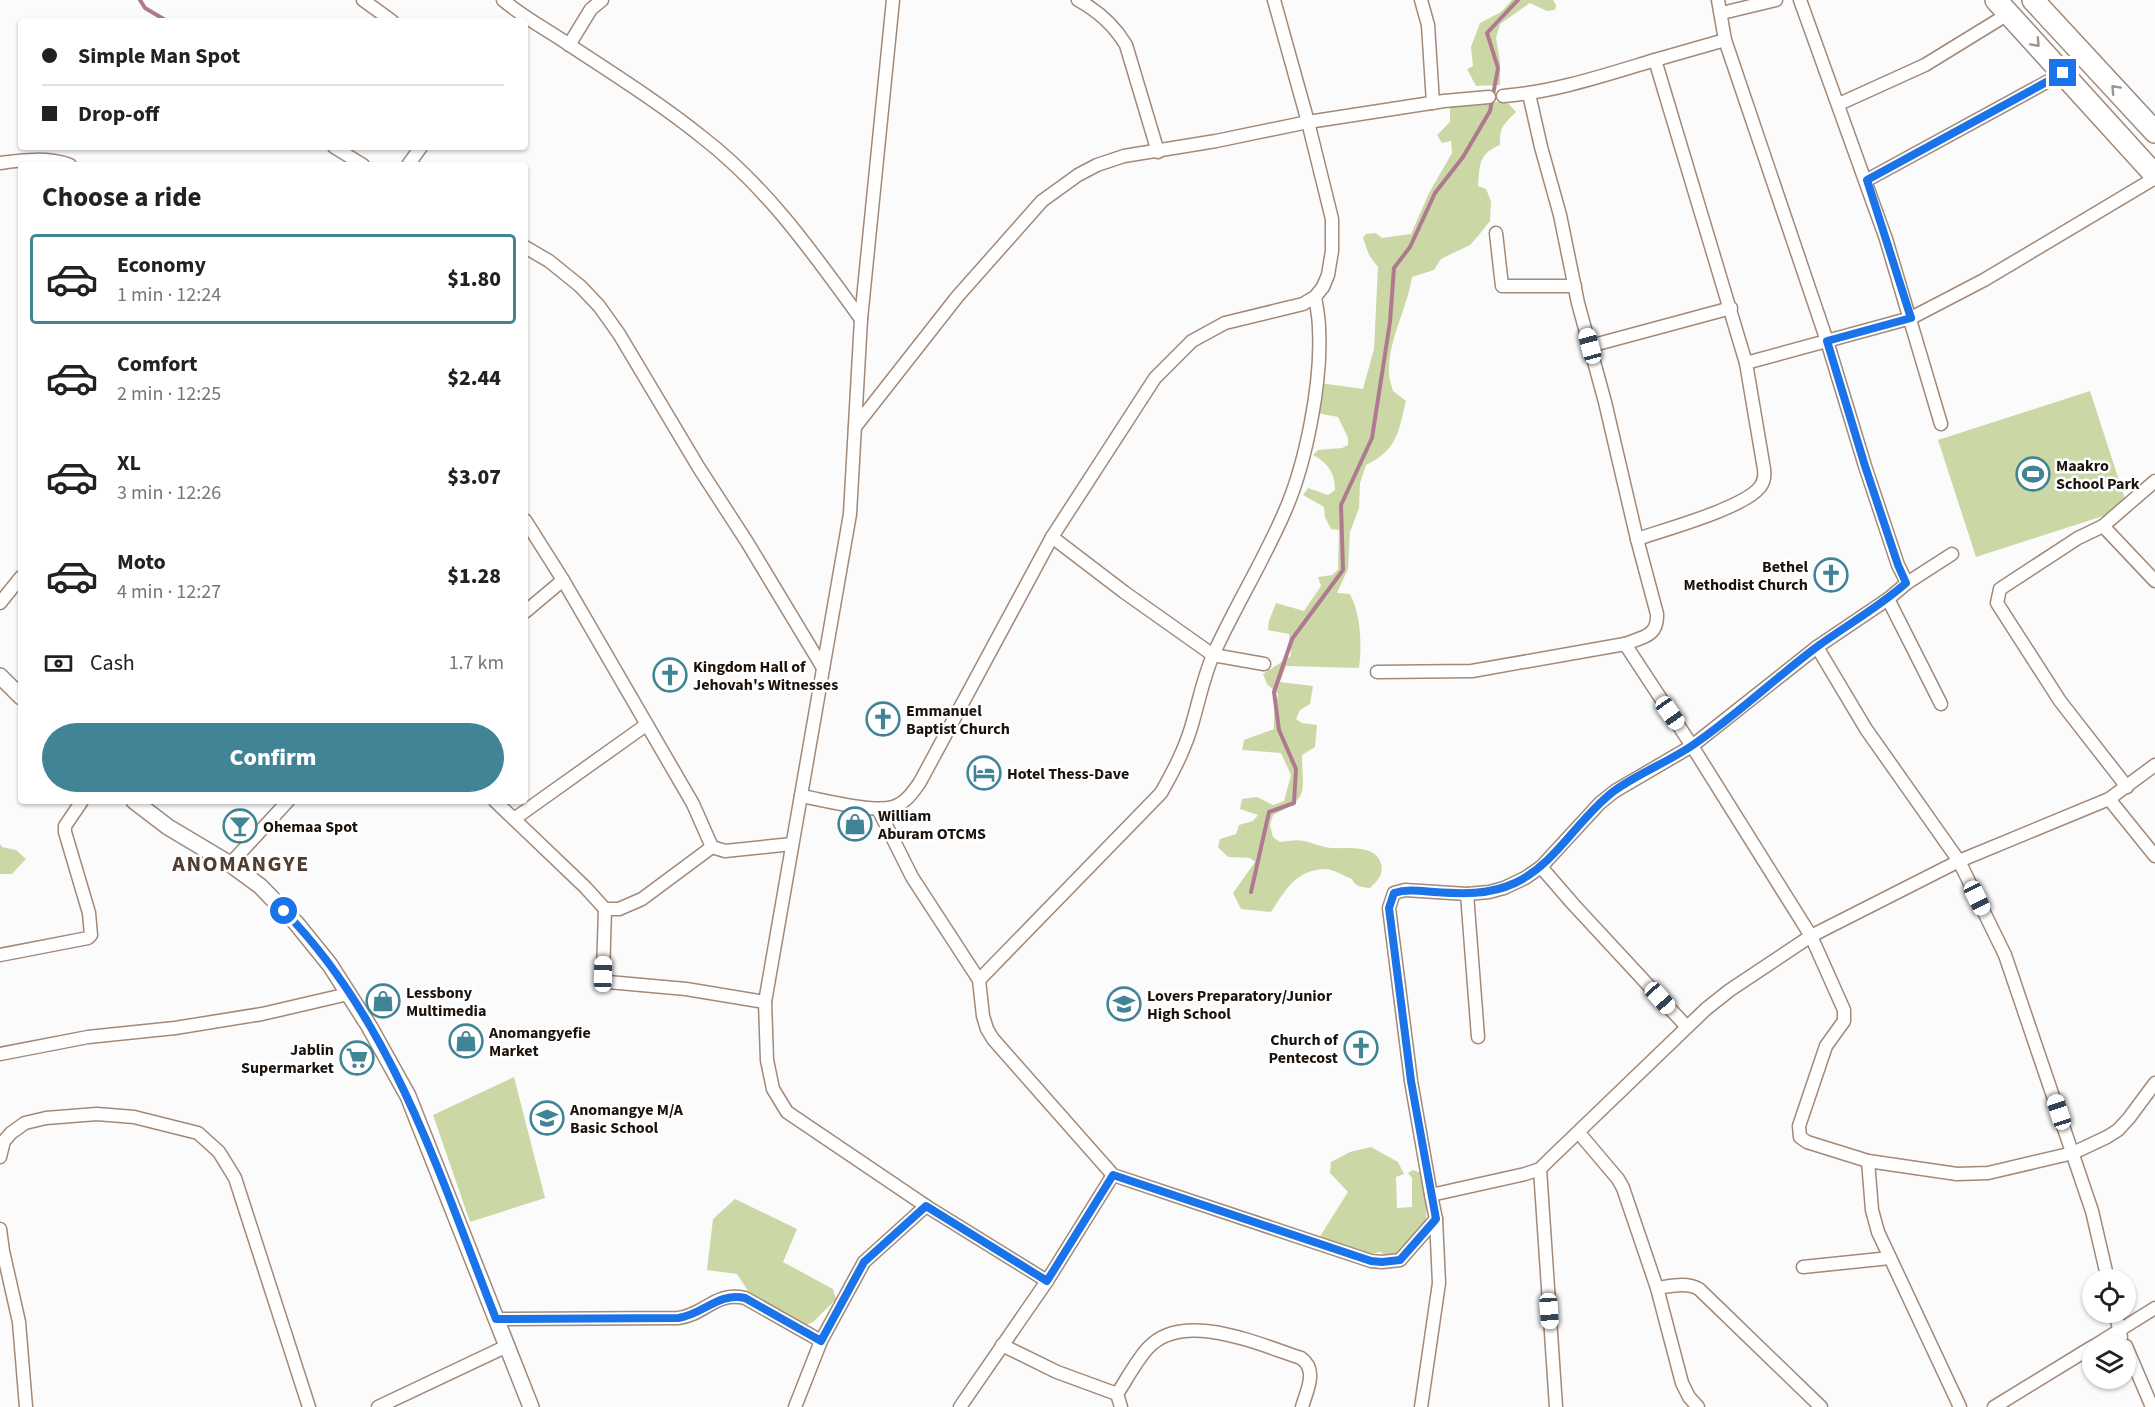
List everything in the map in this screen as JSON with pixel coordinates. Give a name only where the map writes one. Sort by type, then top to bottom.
[{"type":"highway","points":[[2033,0],[2155,132]]},
{"type":"highway","points":[[2002,7],[2155,177]]},
{"type":"street","points":[[363,0],[388,18]]},
{"type":"street","points":[[503,0],[512,16]]},
{"type":"street","points":[[570,45],[591,9],[602,0]]},
{"type":"street","points":[[893,0],[861,319],[850,514],[765,1002],[767,1060],[773,1089],[787,1112],[926,1206],[1047,1281]]},
{"type":"street","points":[[1078,0],[1108,21],[1118,31],[1126,45],[1158,152]]},
{"type":"street","points":[[801,796],[878,809],[895,806],[910,796],[920,782],[1052,537],[1155,378],[1192,342],[1226,323],[1290,309],[1315,297],[1323,287],[1328,275],[1332,251],[1332,219],[1274,0]]},
{"type":"street","points":[[1421,0],[1428,25],[1433,103]]},
{"type":"street","points":[[1718,0],[1725,40],[1827,341],[1865,466],[1906,583]]},
{"type":"street","points":[[1722,13],[1776,0]]},
{"type":"street","points":[[1800,0],[1867,180],[1911,318],[1941,424]]},
{"type":"street","points":[[1839,104],[1925,64],[2002,7]]},
{"type":"street","points":[[528,24],[570,45],[702,137],[746,174],[796,229],[861,319]]},
{"type":"street","points":[[1503,96],[1529,94],[1582,82],[1725,40]]},
{"type":"street","points":[[1636,539],[1708,516],[1753,494],[1763,483],[1764,469],[1746,363],[1655,60]]},
{"type":"street","points":[[1867,180],[2063,73]]},
{"type":"street","points":[[1377,672],[1472,671],[1624,644],[1654,631],[1657,620],[1529,94]]},
{"type":"street","points":[[855,427],[957,297],[1042,201],[1078,175],[1097,165],[1124,156],[1158,152],[1308,122],[1489,97]]},
{"type":"street","points":[[339,150],[358,162]]},
{"type":"street","points":[[0,163],[39,160],[62,162]]},
{"type":"street","points":[[1746,363],[1911,318],[1984,279],[2155,177]]},
{"type":"street","points":[[1496,233],[1502,286],[1575,286]]},
{"type":"street","points":[[528,249],[549,261],[580,286],[599,306],[619,334],[823,668]]},
{"type":"street","points":[[979,980],[1161,793],[1189,734],[1213,655],[1287,509],[1303,460],[1311,422],[1319,360],[1319,328],[1315,297]]},
{"type":"street","points":[[1590,346],[1731,308]]},
{"type":"street","points":[[2127,786],[2060,701],[1997,603],[2000,589],[2078,538],[2103,526],[2155,481]]},
{"type":"street","points":[[528,525],[563,580],[693,804],[712,847],[725,851],[792,844]]},
{"type":"street","points":[[2103,526],[2155,582]]},
{"type":"street","points":[[1052,537],[1213,655],[1264,664]]},
{"type":"street","points":[[1421,1407],[1439,1283],[1436,1219],[1411,1081],[1389,908],[1394,893],[1405,890],[1467,894],[1504,888],[1525,878],[1541,867],[1600,803],[1615,791],[1692,746],[1817,647],[1888,599],[1906,583],[1952,554]]},
{"type":"street","points":[[528,609],[563,580]]},
{"type":"street","points":[[0,603],[18,581]]},
{"type":"street","points":[[1888,599],[1941,704]]},
{"type":"street","points":[[1624,644],[1692,746],[1811,936],[1844,1010],[1845,1017],[1826,1046],[1798,1132],[1806,1142],[1868,1161],[1971,1175],[1988,1173],[2073,1153],[2118,1130],[2155,1083]]},
{"type":"street","points":[[1817,647],[1866,729],[1959,861],[2005,955],[2092,1211],[2105,1269]]},
{"type":"street","points":[[0,676],[18,694]]},
{"type":"street","points":[[514,819],[646,724]]},
{"type":"street","points":[[1431,1194],[1539,1169],[1687,1027],[1730,990],[1811,936],[1959,861],[2109,799],[2155,765]]},
{"type":"street","points":[[2109,799],[2155,856]]},
{"type":"street","points":[[0,955],[88,938],[92,935],[89,913],[65,832],[65,826],[80,804]]},
{"type":"street","points":[[138,804],[168,827],[230,864],[260,886],[296,923],[330,965],[369,1026],[408,1096],[531,1407]]},
{"type":"street","points":[[230,864],[285,804]]},
{"type":"street","points":[[498,804],[605,909],[603,974],[604,979],[608,982],[686,989],[765,1002]]},
{"type":"street","points":[[878,809],[912,877],[979,980],[983,1016],[993,1039],[1113,1175],[1371,1261],[1400,1260],[1436,1219]]},
{"type":"street","points":[[605,909],[619,909],[642,899],[712,847]]},
{"type":"street","points":[[1541,867],[1687,1027]]},
{"type":"street","points":[[1467,894],[1478,1037]]},
{"type":"street","points":[[0,1054],[88,1037],[175,1028],[262,1014],[348,994]]},
{"type":"street","points":[[0,1157],[4,1141],[11,1133],[25,1123],[46,1118],[97,1114],[134,1117],[198,1133],[219,1152],[235,1178],[309,1407]]},
{"type":"street","points":[[1579,1133],[1623,1188],[1657,1288],[1682,1383],[1689,1397],[1698,1407]]},
{"type":"street","points":[[1868,1161],[1874,1221],[1960,1407]]},
{"type":"street","points":[[1539,1169],[1556,1407]]},
{"type":"street","points":[[960,1407],[1047,1281],[1113,1175]]},
{"type":"street","points":[[795,1407],[821,1341],[864,1262],[926,1206]]},
{"type":"street","points":[[0,1229],[18,1322],[27,1407]]},
{"type":"street","points":[[1803,1267],[1890,1258]]},
{"type":"street","points":[[1657,1288],[1692,1285],[1699,1289],[1821,1407]]},
{"type":"street","points":[[496,1319],[689,1317],[716,1301],[735,1296],[745,1298],[821,1341]]},
{"type":"street","points":[[2112,1335],[2155,1308]]},
{"type":"street","points":[[2117,1323],[2121,1335]]},
{"type":"street","points":[[1120,1407],[1117,1394],[1149,1347],[1162,1338],[1179,1332],[1199,1330],[1238,1339],[1301,1358],[1307,1362],[1311,1369],[1311,1376],[1302,1407]]},
{"type":"street","points":[[1002,1345],[1057,1372],[1117,1394]]},
{"type":"street","points":[[378,1407],[507,1346]]},
{"type":"street","points":[[1994,1407],[2082,1353]]},
{"type":"street","points":[[2136,1371],[2152,1407]]},
{"type":"green space","points":[[1512,0],[1553,0],[1556,5],[1555,10],[1547,11],[1530,3],[1500,24],[1496,38],[1500,62],[1500,85],[1476,86],[1467,69],[1473,66],[1471,47],[1480,23],[1501,12]]},
{"type":"green space","points":[[1507,102],[1516,112],[1503,126],[1500,145],[1484,156],[1480,166],[1478,186],[1486,189],[1491,201],[1490,221],[1470,245],[1441,259],[1434,270],[1412,277],[1392,345],[1389,368],[1393,391],[1406,401],[1401,422],[1391,446],[1385,453],[1366,465],[1360,483],[1359,508],[1350,532],[1348,569],[1337,593],[1350,594],[1354,602],[1360,640],[1359,668],[1286,666],[1280,682],[1313,686],[1310,704],[1300,710],[1296,719],[1302,723],[1317,725],[1315,747],[1302,755],[1302,792],[1294,804],[1273,815],[1270,825],[1273,837],[1280,842],[1301,840],[1327,847],[1367,850],[1378,858],[1382,868],[1381,875],[1370,888],[1357,885],[1352,879],[1331,870],[1315,870],[1306,873],[1292,883],[1271,912],[1241,909],[1233,893],[1255,862],[1250,858],[1228,857],[1218,847],[1220,839],[1236,834],[1239,825],[1253,821],[1258,815],[1240,809],[1242,799],[1257,797],[1273,805],[1284,801],[1291,775],[1281,753],[1242,750],[1244,740],[1274,729],[1274,713],[1278,694],[1267,684],[1263,674],[1291,656],[1289,634],[1268,630],[1269,621],[1276,603],[1304,611],[1321,586],[1318,577],[1332,575],[1338,570],[1339,530],[1331,529],[1325,517],[1324,507],[1303,495],[1308,488],[1328,495],[1335,490],[1334,478],[1330,469],[1313,455],[1318,450],[1342,448],[1348,445],[1348,438],[1338,417],[1317,413],[1320,383],[1363,389],[1374,349],[1378,267],[1369,255],[1363,238],[1366,234],[1376,233],[1382,238],[1411,234],[1429,193],[1452,153],[1451,141],[1442,143],[1437,135],[1450,122],[1450,105]]},
{"type":"green space","name":"Maakro School Park","points":[[2090,391],[2128,508],[1976,557],[1938,440]]},
{"type":"green space","points":[[0,844],[2,847],[16,850],[26,859],[12,874],[0,874]]},
{"type":"green space","points":[[514,1077],[545,1198],[470,1222],[433,1115]]},
{"type":"green space","points":[[1371,1147],[1398,1162],[1404,1174],[1396,1177],[1397,1208],[1412,1207],[1412,1178],[1408,1173],[1413,1170],[1421,1173],[1427,1202],[1426,1220],[1419,1231],[1397,1255],[1388,1257],[1380,1252],[1366,1255],[1319,1238],[1348,1192],[1330,1173],[1331,1162],[1350,1152]]},
{"type":"green space","points":[[735,1199],[797,1229],[783,1262],[833,1289],[836,1299],[813,1322],[804,1326],[769,1307],[748,1291],[737,1274],[707,1270],[713,1219]]},
{"type":"waterway","points":[[140,0],[145,8],[162,18]]},
{"type":"waterway","points":[[1251,892],[1269,812],[1294,803],[1296,769],[1279,730],[1274,692],[1292,639],[1343,570],[1341,505],[1372,438],[1390,322],[1394,268],[1410,247],[1435,193],[1463,157],[1490,111],[1498,68],[1487,33],[1518,0]]},
{"type":"place","name":"Maakro School Park","points":[[2033,474]]},
{"type":"place","name":"Bethel Methodist Church","points":[[1831,575]]},
{"type":"place","name":"Kingdom Hall of Jehovah's Witnesses","points":[[670,675]]},
{"type":"place","name":"Emmanuel Baptist Church","points":[[883,719]]},
{"type":"place","name":"Hotel Thess-Dave","points":[[984,773]]},
{"type":"place","name":"William Aburam OTCMS","points":[[855,824]]},
{"type":"place","name":"Ohemaa Spot","points":[[240,826]]},
{"type":"place","name":"Lessbony Multimedia","points":[[383,1001]]},
{"type":"place","name":"Lovers Preparatory/Junior High School","points":[[1124,1004]]},
{"type":"place","name":"Anomangyefie Market","points":[[466,1041]]},
{"type":"place","name":"Church of Pentecost","points":[[1361,1048]]},
{"type":"place","name":"Jablin Supermarket","points":[[357,1058]]},
{"type":"place","name":"Anomangye M/A Basic School","points":[[547,1118]]},
{"type":"district","name":"ANOMANGYE","points":[[241,863]]},
{"type":"route","points":[[284,911],[330,965],[369,1026],[408,1096],[496,1319],[689,1317],[708,1304],[724,1297],[735,1296],[745,1298],[821,1341],[864,1262],[926,1206],[1047,1281],[1113,1175],[1371,1261],[1400,1260],[1436,1219],[1411,1081],[1389,908],[1394,893],[1405,890],[1467,894],[1489,892],[1525,878],[1541,867],[1600,803],[1615,791],[1692,746],[1817,647],[1888,599],[1906,583],[1865,466],[1827,341],[1911,318],[1867,180],[2063,73]]}]
